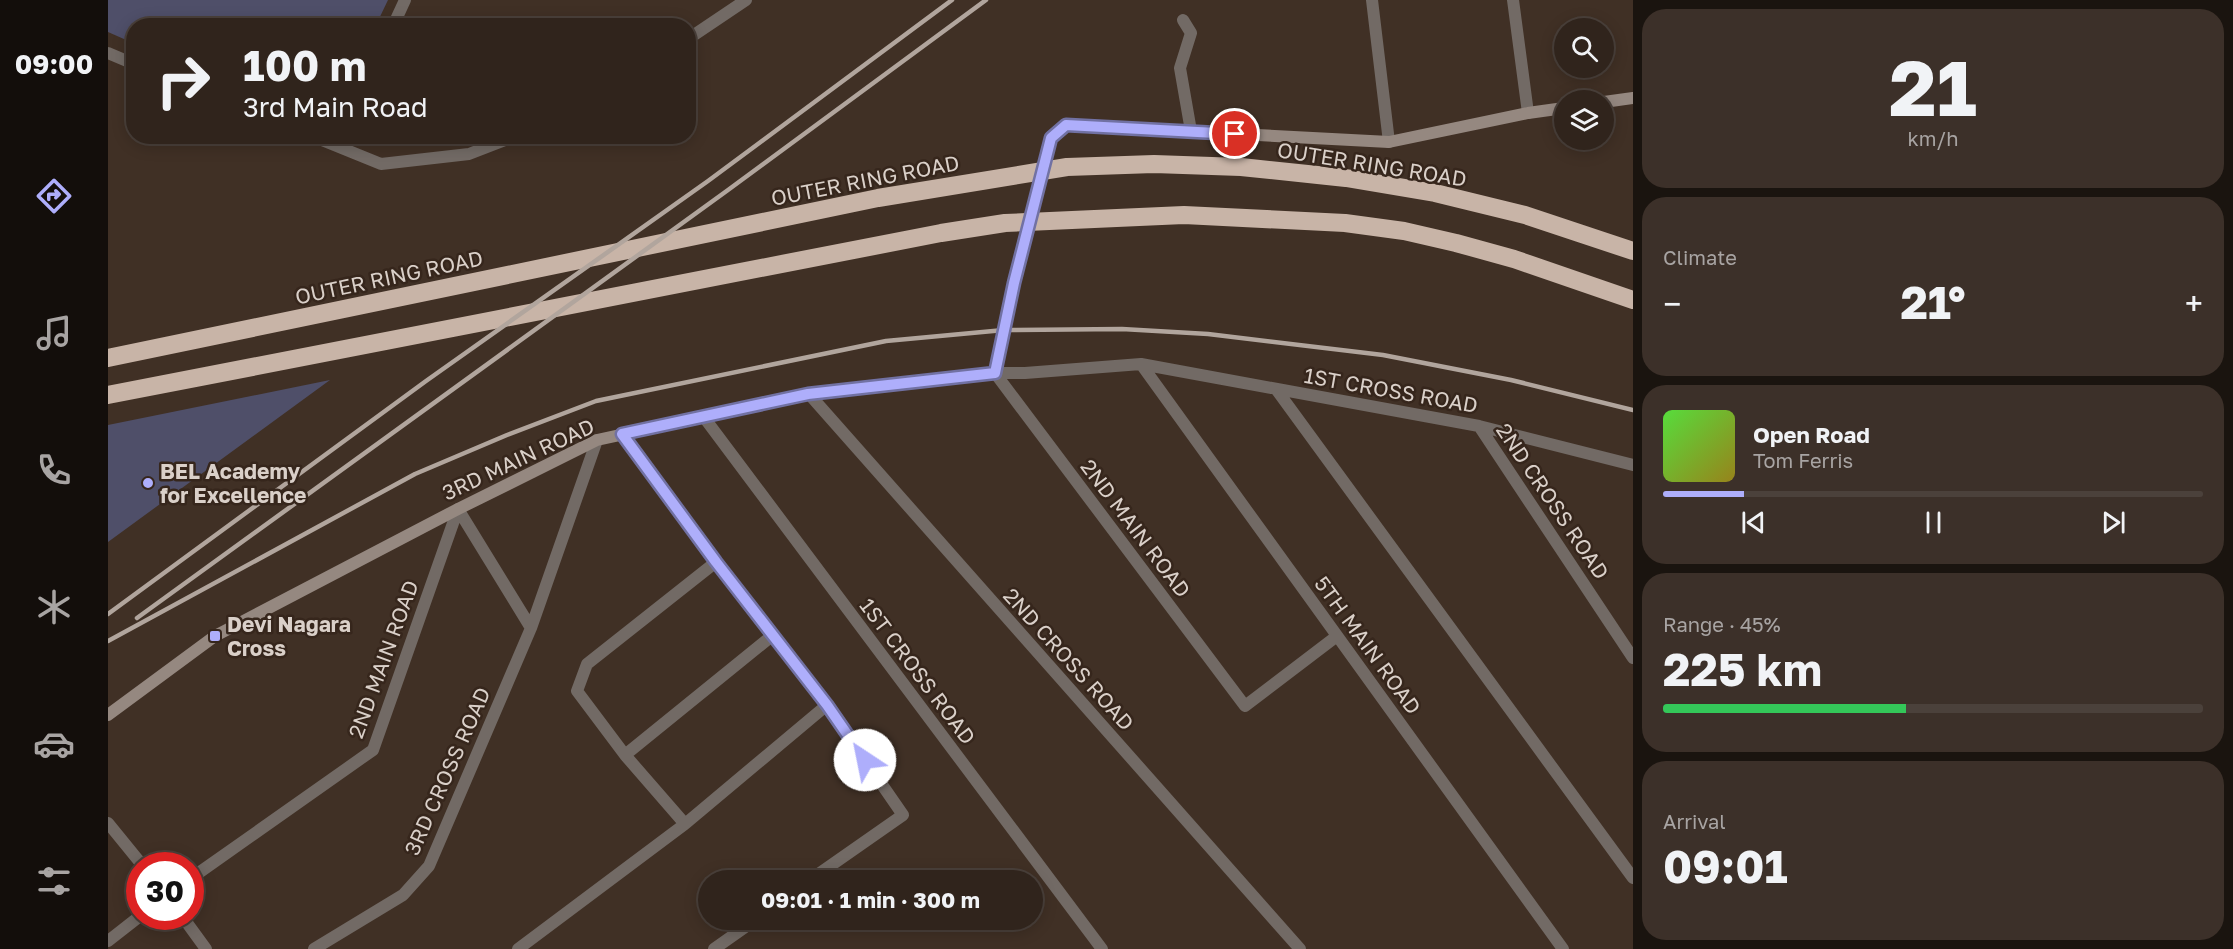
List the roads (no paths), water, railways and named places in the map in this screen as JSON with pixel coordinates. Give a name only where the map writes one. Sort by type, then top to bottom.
[{"type":"highway","name":"OUTER RING ROAD","points":[[108,358],[878,198],[1067,167],[1154,164],[1230,167],[1346,178],[1435,193],[1525,215],[1633,250]]},
{"type":"highway","points":[[108,394],[941,232],[1005,223],[1184,215],[1345,223],[1404,231],[1456,243],[1514,259],[1633,300]]},
{"type":"street","points":[[397,18],[405,0]]},
{"type":"street","points":[[696,34],[746,0]]},
{"type":"street","points":[[1372,0],[1389,142]]},
{"type":"street","points":[[1513,0],[1528,113]]},
{"type":"street","points":[[1183,20],[1191,33],[1180,68],[1191,131]]},
{"type":"street","points":[[108,53],[126,61]]},
{"type":"street","points":[[1614,101],[1633,98]]},
{"type":"street","points":[[995,373],[1014,283],[1051,138],[1066,125],[1389,142],[1554,109]]},
{"type":"street","points":[[341,144],[381,164],[469,153],[493,144]]},
{"type":"street","name":"1ST CROSS ROAD","points":[[995,373],[1025,373],[1141,364],[1479,426],[1633,465]]},
{"type":"street","name":"5TH MAIN ROAD","points":[[1141,364],[1563,949]]},
{"type":"street","name":"3RD MAIN ROAD","points":[[108,715],[215,636],[458,509],[597,440],[808,394],[995,373]]},
{"type":"street","name":"2ND MAIN ROAD","points":[[995,373],[1245,706],[1337,636]]},
{"type":"street","points":[[1276,389],[1633,878]]},
{"type":"street","name":"2ND CROSS ROAD","points":[[808,394],[1300,949]]},
{"type":"street","name":"1ST CROSS ROAD","points":[[703,416],[1102,949]]},
{"type":"street","name":"2ND CROSS ROAD","points":[[1479,426],[1633,658]]},
{"type":"street","points":[[622,434],[716,562],[827,705],[903,815],[824,870]]},
{"type":"street","name":"3RD CROSS ROAD","points":[[314,949],[403,894],[429,866],[531,628],[597,440]]},
{"type":"street","points":[[458,509],[531,628]]},
{"type":"street","name":"2ND MAIN ROAD","points":[[204,869],[373,750],[458,509]]},
{"type":"street","points":[[685,824],[625,755],[577,691],[587,664],[716,562]]},
{"type":"street","points":[[625,755],[773,635]]},
{"type":"street","points":[[518,949],[685,824],[827,705]]},
{"type":"street","points":[[108,823],[132,852]]},
{"type":"street","points":[[108,941],[126,927]]},
{"type":"street","points":[[192,930],[206,949]]},
{"type":"street","points":[[714,949],[741,930]]},
{"type":"railway","points":[[108,614],[426,381],[708,181],[952,0]]},
{"type":"railway","points":[[137,618],[986,0]]},
{"type":"railway","points":[[108,641],[415,474],[507,435],[596,401],[886,341],[1004,330],[1122,329],[1208,334],[1383,355],[1511,380],[1633,410]]},
{"type":"place","name":"BEL Academy for Excellence","points":[[148,483]]},
{"type":"place","name":"Devi Nagara Cross","points":[[215,636]]}]
